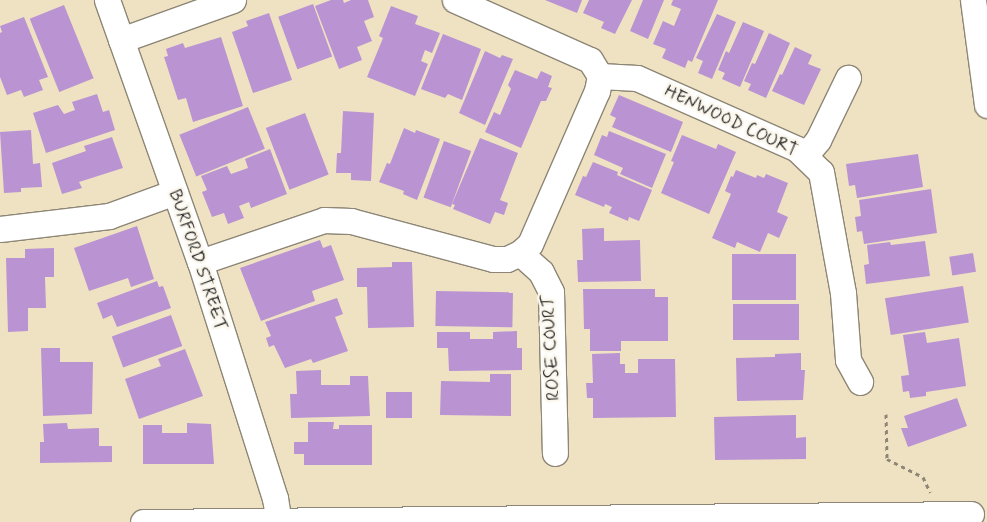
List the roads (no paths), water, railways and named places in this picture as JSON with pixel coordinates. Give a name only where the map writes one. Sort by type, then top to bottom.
[{"type":"street","name":"BURFORD STREET","points":[[107,0],[200,262],[275,498],[279,521]]},
{"type":"street","points":[[121,40],[233,0]]},
{"type":"street","points":[[200,262],[324,220],[351,220],[493,259],[507,259],[520,253],[530,244],[597,92],[600,76],[590,60],[455,0]]},
{"type":"street","points":[[973,0],[987,105]]},
{"type":"street","name":"HENWOOD COURT","points":[[600,76],[637,78],[797,150],[821,172],[843,293],[848,360],[860,382]]},
{"type":"street","points":[[805,156],[818,140],[848,78]]},
{"type":"street","points":[[0,229],[109,216],[175,192]]},
{"type":"street","name":"ROSE COURT","points":[[520,253],[541,272],[550,292],[555,453]]},
{"type":"street","points":[[143,522],[971,514]]}]
